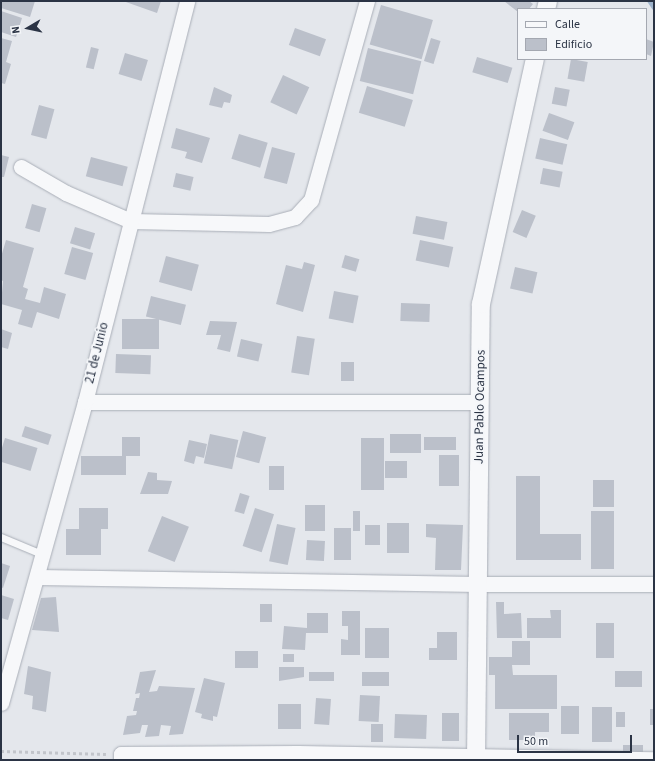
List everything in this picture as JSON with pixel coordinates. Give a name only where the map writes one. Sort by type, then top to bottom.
[{"type":"street","name":"21 de Junio","points":[[1,703],[44,555],[85,402],[187,1]]},
{"type":"street","points":[[21,167],[66,193],[131,221],[269,224],[295,217],[311,200],[367,1]]},
{"type":"street","name":"Juan Pablo Ocampos","points":[[476,758],[482,304],[535,60]]},
{"type":"street","points":[[85,402],[480,402]]},
{"type":"street","points":[[38,576],[478,584],[654,584]]},
{"type":"street","points":[[121,757],[654,759]]},
{"type":"lane","points":[[1,537],[44,555]]},
{"type":"path","points":[[1,751],[121,757]]},
{"type":"building","points":[[1,1],[35,1],[30,17],[1,8]]},
{"type":"building","points":[[123,1],[161,1],[157,13]]},
{"type":"building","points":[[504,1],[529,1],[533,4],[530,8],[517,8],[517,11]]},
{"type":"building","points":[[381,5],[433,20],[422,59],[370,44]]},
{"type":"building","points":[[1,11],[22,18],[16,37],[1,32]]},
{"type":"building","points":[[295,28],[326,39],[320,56],[289,45]]},
{"type":"building","points":[[1,38],[12,41],[6,62],[11,64],[5,84],[1,83]]},
{"type":"building","points":[[431,38],[441,41],[434,64],[424,61]]},
{"type":"building","points":[[647,39],[654,42],[651,56],[647,54]]},
{"type":"building","points":[[91,47],[99,49],[94,69],[86,67]]},
{"type":"building","points":[[368,48],[421,61],[413,94],[360,81]]},
{"type":"building","points":[[125,53],[148,60],[142,81],[119,74]]},
{"type":"building","points":[[477,57],[512,68],[508,83],[472,72]]},
{"type":"building","points":[[571,60],[588,62],[584,82],[568,79]]},
{"type":"building","points":[[283,75],[309,87],[297,114],[270,102]]},
{"type":"building","points":[[367,86],[413,100],[405,127],[359,113]]},
{"type":"building","points":[[214,87],[232,95],[230,103],[224,102],[222,108],[209,105]]},
{"type":"building","points":[[555,87],[570,90],[566,107],[552,104]]},
{"type":"building","points":[[39,105],[54,109],[46,139],[31,135]]},
{"type":"building","points":[[549,113],[574,122],[568,140],[543,131]]},
{"type":"building","points":[[176,128],[210,138],[202,163],[185,158],[187,152],[171,148]]},
{"type":"building","points":[[239,134],[268,143],[260,168],[231,159]]},
{"type":"building","points":[[540,138],[567,144],[563,165],[535,158]]},
{"type":"building","points":[[272,147],[295,153],[287,184],[264,178]]},
{"type":"building","points":[[1,155],[9,157],[4,177],[1,177]]},
{"type":"building","points":[[91,157],[128,167],[123,186],[86,176]]},
{"type":"building","points":[[543,168],[563,172],[560,188],[540,184]]},
{"type":"building","points":[[176,173],[194,177],[190,191],[173,187]]},
{"type":"building","points":[[32,204],[46,208],[40,232],[25,228]]},
{"type":"building","points":[[522,210],[536,216],[526,238],[513,232]]},
{"type":"building","points":[[416,216],[447,222],[444,240],[413,234]]},
{"type":"building","points":[[75,227],[95,233],[90,249],[70,243]]},
{"type":"building","points":[[6,240],[34,248],[23,287],[28,289],[25,299],[40,303],[44,287],[66,294],[59,319],[37,312],[32,328],[18,324],[22,310],[1,304],[3,281],[1,280],[1,257]]},
{"type":"building","points":[[420,240],[453,247],[449,268],[416,261]]},
{"type":"building","points":[[72,247],[93,253],[85,280],[64,274]]},
{"type":"building","points":[[345,255],[359,259],[356,272],[341,267]]},
{"type":"building","points":[[166,256],[199,265],[192,291],[159,282]]},
{"type":"building","points":[[304,262],[315,265],[303,312],[276,304],[286,265],[302,269]]},
{"type":"building","points":[[515,267],[537,272],[532,294],[510,288]]},
{"type":"building","points":[[334,291],[359,296],[353,323],[329,318]]},
{"type":"building","points":[[151,296],[186,305],[181,325],[146,316]]},
{"type":"building","points":[[401,303],[430,304],[429,322],[400,321]]},
{"type":"building","points":[[122,319],[159,319],[159,349],[122,349]]},
{"type":"building","points":[[210,321],[237,322],[230,352],[217,349],[221,335],[206,335]]},
{"type":"building","points":[[1,329],[12,333],[8,349],[1,347]]},
{"type":"building","points":[[297,336],[315,339],[309,375],[291,373]]},
{"type":"building","points":[[241,339],[262,344],[258,361],[237,357]]},
{"type":"building","points":[[116,354],[151,355],[150,374],[115,373]]},
{"type":"building","points":[[341,362],[354,362],[354,381],[341,381]]},
{"type":"building","points":[[25,426],[52,435],[48,445],[22,436]]},
{"type":"building","points":[[243,431],[266,437],[259,463],[236,457]]},
{"type":"building","points":[[210,434],[238,440],[232,469],[204,463]]},
{"type":"building","points":[[390,434],[421,434],[421,453],[390,453]]},
{"type":"building","points":[[122,437],[140,437],[140,456],[126,456],[126,475],[81,475],[81,456],[122,456]]},
{"type":"building","points":[[424,437],[456,437],[456,450],[424,450]]},
{"type":"building","points":[[5,438],[38,448],[30,471],[1,462],[1,451]]},
{"type":"building","points":[[361,438],[384,438],[384,490],[361,490]]},
{"type":"building","points":[[189,440],[207,444],[204,458],[196,456],[194,464],[184,461]]},
{"type":"building","points":[[439,455],[459,455],[459,486],[439,486]]},
{"type":"building","points":[[385,461],[407,461],[407,478],[385,478]]},
{"type":"building","points":[[269,466],[284,466],[284,490],[269,490]]},
{"type":"building","points":[[148,472],[157,473],[157,480],[172,481],[168,494],[140,494]]},
{"type":"building","points":[[516,476],[540,476],[540,534],[581,534],[581,560],[516,560]]},
{"type":"building","points":[[593,480],[614,480],[614,507],[593,507]]},
{"type":"building","points":[[240,493],[250,496],[244,514],[234,511]]},
{"type":"building","points":[[305,505],[325,505],[325,531],[305,531]]},
{"type":"building","points":[[79,508],[108,508],[108,529],[101,529],[101,555],[66,555],[66,529],[79,529]]},
{"type":"building","points":[[255,508],[274,514],[262,552],[243,546]]},
{"type":"building","points":[[353,511],[360,511],[360,531],[353,531]]},
{"type":"building","points":[[591,511],[614,511],[614,569],[591,569]]},
{"type":"building","points":[[162,516],[189,527],[175,562],[148,551]]},
{"type":"building","points":[[387,523],[409,523],[409,553],[387,553]]},
{"type":"building","points":[[277,524],[296,528],[288,565],[269,561]]},
{"type":"building","points":[[426,524],[463,525],[461,570],[435,570],[436,538],[426,537]]},
{"type":"building","points":[[365,525],[380,525],[380,545],[365,545]]},
{"type":"building","points":[[334,528],[351,528],[351,560],[334,560]]},
{"type":"building","points":[[307,540],[325,541],[324,561],[306,560]]},
{"type":"building","points":[[1,563],[10,566],[3,588],[1,587]]},
{"type":"building","points":[[1,595],[14,599],[8,620],[1,618]]},
{"type":"building","points":[[56,597],[59,632],[32,630],[41,598]]},
{"type":"building","points":[[496,602],[504,602],[504,614],[521,613],[522,638],[497,638]]},
{"type":"building","points":[[260,604],[272,604],[272,622],[260,622]]},
{"type":"building","points":[[550,610],[561,610],[561,638],[527,638],[527,618],[551,618]]},
{"type":"building","points":[[342,611],[360,611],[360,655],[341,655],[341,639],[348,640],[348,626],[342,626]]},
{"type":"building","points":[[307,613],[328,613],[328,633],[306,633],[305,650],[282,649],[284,626],[307,628]]},
{"type":"building","points":[[596,623],[614,623],[614,658],[596,658]]},
{"type":"building","points":[[365,628],[389,628],[389,658],[365,658]]},
{"type":"building","points":[[437,632],[457,632],[457,660],[429,660],[429,648],[437,648]]},
{"type":"building","points":[[512,641],[530,641],[530,665],[512,665],[513,675],[489,675],[489,657],[512,657]]},
{"type":"building","points":[[235,651],[258,651],[258,668],[235,668]]},
{"type":"building","points":[[283,654],[294,654],[294,662],[283,662]]},
{"type":"building","points":[[28,666],[51,672],[46,712],[32,709],[33,696],[24,694]]},
{"type":"building","points":[[279,667],[304,667],[304,677],[279,681]]},
{"type":"building","points":[[156,670],[149,692],[157,691],[159,686],[195,688],[183,734],[169,735],[171,726],[161,725],[159,736],[145,737],[148,725],[142,725],[140,733],[123,735],[127,716],[136,715],[137,711],[133,711],[136,698],[139,698],[140,693],[135,694],[140,672]]},
{"type":"building","points":[[615,671],[642,671],[642,687],[615,687]]},
{"type":"building","points":[[309,672],[334,672],[334,681],[309,681]]},
{"type":"building","points":[[362,672],[389,672],[389,686],[362,686]]},
{"type":"building","points":[[495,675],[557,675],[557,709],[495,709]]},
{"type":"building","points":[[204,678],[225,683],[217,717],[213,716],[213,721],[201,718],[202,714],[195,712]]},
{"type":"building","points":[[360,695],[380,696],[379,722],[359,721]]},
{"type":"building","points":[[316,698],[331,699],[329,725],[314,724]]},
{"type":"building","points":[[278,704],[301,704],[301,729],[278,729]]},
{"type":"building","points":[[561,706],[579,706],[579,734],[561,734]]},
{"type":"building","points":[[592,707],[612,707],[612,742],[592,742]]},
{"type":"building","points":[[650,709],[654,709],[654,725],[650,725]]},
{"type":"building","points":[[616,712],[625,712],[625,727],[616,727]]},
{"type":"building","points":[[442,713],[459,713],[459,741],[442,741]]},
{"type":"building","points":[[509,713],[549,713],[549,732],[535,732],[535,740],[509,740]]},
{"type":"building","points":[[395,714],[427,715],[426,739],[394,738]]},
{"type":"building","points":[[371,724],[383,724],[383,742],[371,742]]},
{"type":"building","points":[[623,745],[643,745],[643,756],[623,756]]},
{"type":"waterway","points":[[650,1],[654,7]]}]
